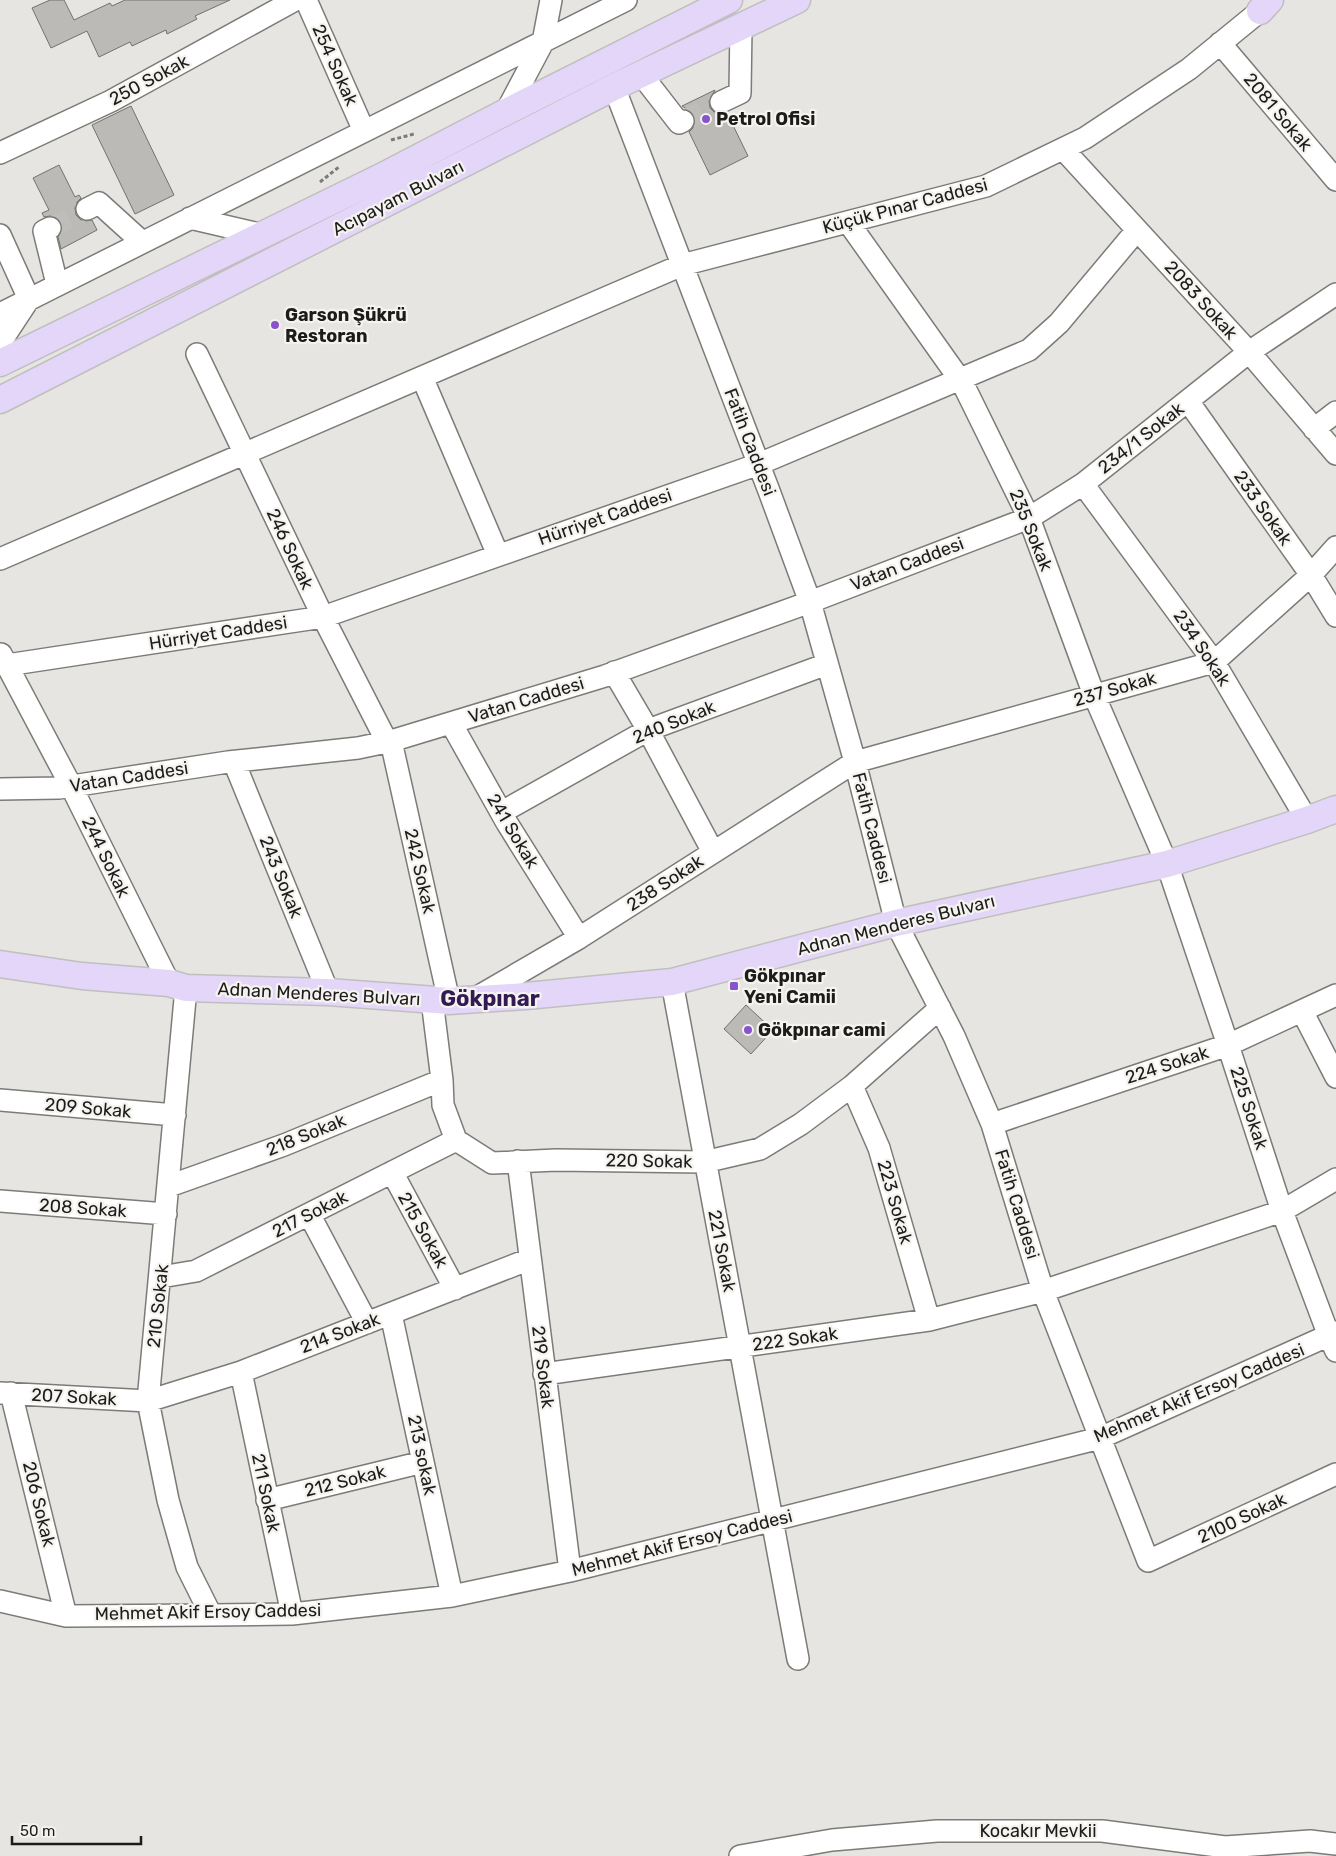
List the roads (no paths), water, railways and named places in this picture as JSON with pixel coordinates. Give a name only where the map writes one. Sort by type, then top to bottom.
[{"type":"main road","name":"Acıpayam Bulvarı","points":[[0,363],[379,178],[729,0]]},
{"type":"main road","name":"Acıpayam Bulvarı","points":[[0,400],[614,87],[798,0]]},
{"type":"main road","name":"Adnan Menderes Bulvarı","points":[[0,964],[82,976],[178,985],[451,1000],[526,996],[672,982],[896,923],[1166,864],[1307,820],[1336,809]]},
{"type":"street","name":"250 Sokak","points":[[0,153],[111,101],[294,0]]},
{"type":"street","name":"254 Sokak","points":[[306,0],[364,131]]},
{"type":"street","points":[[506,112],[543,42],[551,0]]},
{"type":"street","points":[[0,314],[626,0]]},
{"type":"street","name":"Küçük Pınar Caddesi","points":[[0,559],[682,265],[986,186],[1085,138],[1189,69],[1264,4]]},
{"type":"street","points":[[721,102],[740,93],[742,26]]},
{"type":"street","name":"2081 Sokak","points":[[1220,43],[1336,180]]},
{"type":"street","points":[[641,74],[679,123],[683,121]]},
{"type":"street","name":"Fatih Caddesi","points":[[614,87],[810,602],[855,762],[896,923],[940,1008],[992,1124],[1043,1291],[1148,1561]]},
{"type":"street","name":"2083 Sokak","points":[[1063,149],[1248,352],[1336,454]]},
{"type":"street","points":[[87,210],[99,203],[142,242]]},
{"type":"street","points":[[190,218],[263,235]]},
{"type":"street","name":"235 Sokak","points":[[848,222],[960,379],[1029,518],[1094,695],[1166,864]]},
{"type":"street","points":[[50,228],[44,231],[57,284]]},
{"type":"street","name":"Hürriyet Caddesi","points":[[3,658],[323,617],[759,464],[1029,350],[1059,324],[1137,230]]},
{"type":"street","points":[[0,234],[29,299]]},
{"type":"street","name":"234/1 Sokak","points":[[1029,518],[1083,484],[1248,352],[1336,294]]},
{"type":"street","points":[[0,343],[29,299]]},
{"type":"street","name":"246 Sokak","points":[[197,354],[323,617],[389,741]]},
{"type":"street","points":[[422,378],[498,555]]},
{"type":"street","name":"233 Sokak","points":[[1188,401],[1311,575],[1336,616]]},
{"type":"street","points":[[1314,429],[1336,412]]},
{"type":"street","name":"234 Sokak","points":[[1083,484],[1214,662],[1307,820]]},
{"type":"street","name":"Vatan Caddesi","points":[[0,789],[71,786],[234,762],[358,748],[389,741],[614,672],[810,602],[1029,518]]},
{"type":"street","name":"237 Sokak","points":[[855,762],[1214,662],[1311,575],[1336,547]]},
{"type":"street","name":"244 Sokak","points":[[3,658],[178,985]]},
{"type":"street","name":"240 Sokak","points":[[502,812],[648,730],[827,664]]},
{"type":"street","points":[[614,672],[648,730],[713,852]]},
{"type":"street","name":"241 Sokak","points":[[450,723],[579,938]]},
{"type":"street","name":"242 Sokak","points":[[389,741],[451,1000]]},
{"type":"street","name":"243 Sokak","points":[[234,762],[328,992]]},
{"type":"street","name":"238 Sokak","points":[[451,1000],[579,938],[855,762]]},
{"type":"street","name":"225 Sokak","points":[[1166,864],[1282,1211],[1334,1340]]},
{"type":"street","name":"221 Sokak","points":[[672,982],[798,1659]]},
{"type":"street","name":"210 Sokak","points":[[178,985],[175,1115],[148,1400],[168,1500],[187,1567],[211,1615]]},
{"type":"street","name":"224 Sokak","points":[[992,1124],[1228,1045],[1336,995]]},
{"type":"street","points":[[451,1000],[442,1080],[443,1105],[456,1140]]},
{"type":"street","name":"220 Sokak","points":[[456,1140],[492,1163],[556,1160],[704,1162],[760,1149],[801,1124],[852,1086],[940,1008]]},
{"type":"street","points":[[1302,1011],[1336,1077]]},
{"type":"street","name":"218 Sokak","points":[[168,1186],[284,1145],[442,1080]]},
{"type":"street","name":"223 Sokak","points":[[852,1086],[879,1148],[929,1320]]},
{"type":"street","name":"209 Sokak","points":[[0,1100],[175,1115]]},
{"type":"street","name":"217 Sokak","points":[[161,1277],[196,1271],[456,1140]]},
{"type":"street","name":"219 Sokak","points":[[518,1162],[570,1572]]},
{"type":"street","name":"215 Sokak","points":[[392,1172],[455,1289]]},
{"type":"street","points":[[1282,1211],[1336,1179]]},
{"type":"street","name":"208 Sokak","points":[[0,1201],[166,1214]]},
{"type":"street","name":"222 Sokak","points":[[544,1374],[929,1320],[1043,1291],[1282,1211]]},
{"type":"street","points":[[309,1214],[367,1323]]},
{"type":"street","name":"214 Sokak","points":[[148,1400],[240,1372],[530,1259]]},
{"type":"street","name":"213 sokak","points":[[391,1314],[452,1596]]},
{"type":"street","name":"Mehmet Akif Ersoy Caddesi","points":[[0,1601],[66,1616],[211,1615],[292,1614],[452,1596],[570,1572],[1100,1438],[1334,1340]]},
{"type":"street","name":"211 Sokak","points":[[240,1372],[292,1614]]},
{"type":"street","name":"207 Sokak","points":[[6,1393],[148,1400]]},
{"type":"street","name":"206 Sokak","points":[[6,1393],[66,1616]]},
{"type":"street","name":"212 Sokak","points":[[267,1500],[423,1462]]},
{"type":"street","name":"2100 Sokak","points":[[1148,1561],[1336,1474]]},
{"type":"street","name":"Kocakır Mevkii","points":[[740,1856],[787,1852],[832,1840],[937,1831],[1102,1831],[1225,1847],[1310,1841],[1336,1844]]},
{"type":"tunnel","points":[[683,121],[721,102]]},
{"type":"tunnel","points":[[50,228],[87,209]]},
{"type":"place","name":"Petrol Ofisi","points":[[706,119]]},
{"type":"place","name":"Garson Şükrü Restoran","points":[[275,325]]},
{"type":"place","name":"Gökpınar Yeni Camii","points":[[734,986]]},
{"type":"place","name":"Gökpınar cami","points":[[748,1030]]},
{"type":"district","name":"Gökpınar","points":[[490,998]]}]
